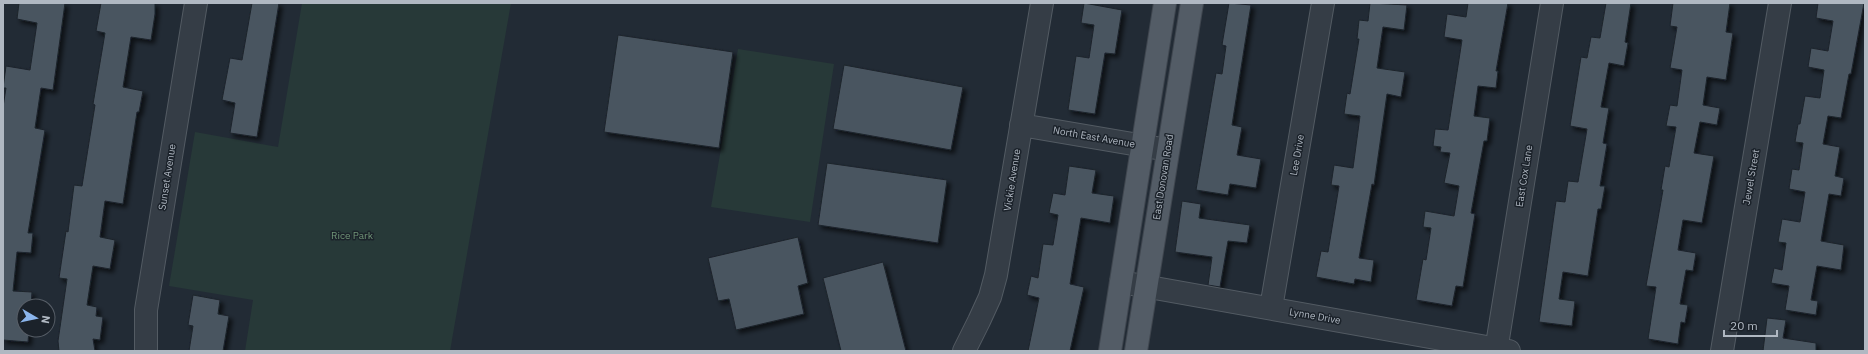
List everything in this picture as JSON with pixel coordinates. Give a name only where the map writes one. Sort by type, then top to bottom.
[{"type":"main road","points":[[1110,351],[1165,3]]},
{"type":"main road","name":"East Donovan Road","points":[[1136,351],[1192,3]]},
{"type":"street","name":"Sunset Avenue","points":[[146,351],[146,310],[196,3]]},
{"type":"street","name":"Vickie Avenue","points":[[964,351],[984,309],[996,275],[1042,3]]},
{"type":"street","name":"Lee Drive","points":[[1271,308],[1323,3]]},
{"type":"street","name":"East Cox Lane","points":[[1499,350],[1552,3]]},
{"type":"street","name":"Jewel Street","points":[[1722,351],[1780,3]]},
{"type":"street","name":"North East Avenue","points":[[1021,125],[1168,150]]},
{"type":"street","name":"Lynne Drive","points":[[1121,282],[1499,350]]},
{"type":"green space","name":"Rice Park","points":[[302,3],[511,3],[450,351],[245,351],[253,300],[169,286],[195,132],[278,147]]},
{"type":"green space","points":[[738,49],[834,64],[810,222],[711,207]]},
{"type":"building","points":[[19,3],[65,3],[53,90],[41,88],[35,128],[45,130],[28,233],[33,233],[31,253],[17,252],[13,291],[32,292],[32,298],[16,298],[16,338],[28,338],[28,342],[3,340],[3,107],[6,88],[3,88],[6,66],[30,70],[37,23],[17,19]]},
{"type":"building","points":[[101,3],[155,3],[155,14],[151,40],[131,37],[123,87],[143,91],[139,112],[137,112],[123,204],[105,201],[100,237],[115,240],[110,269],[93,266],[87,305],[97,307],[96,316],[103,317],[100,340],[93,339],[95,351],[59,351],[58,341],[67,279],[59,278],[66,231],[68,232],[74,185],[82,186],[95,105],[93,104],[105,33],[96,31]]},
{"type":"building","points":[[252,3],[279,3],[257,137],[230,133],[235,103],[222,100],[230,58],[242,60]]},
{"type":"building","points":[[1084,3],[1122,10],[1115,54],[1105,53],[1095,114],[1068,110],[1076,56],[1089,58],[1094,25],[1081,23]]},
{"type":"building","points":[[1229,3],[1251,5],[1232,125],[1242,127],[1237,155],[1261,159],[1256,188],[1230,184],[1228,195],[1196,190],[1216,73],[1222,74],[1226,46],[1222,45]]},
{"type":"building","points":[[1370,3],[1407,5],[1404,30],[1383,27],[1377,68],[1405,72],[1401,97],[1387,94],[1374,185],[1372,184],[1359,258],[1374,260],[1371,282],[1355,279],[1354,284],[1316,277],[1321,251],[1328,252],[1339,186],[1331,185],[1334,165],[1353,168],[1360,116],[1344,114],[1347,93],[1350,94],[1359,39],[1357,39],[1359,20],[1368,21]]},
{"type":"building","points":[[1468,3],[1508,3],[1496,71],[1498,71],[1496,88],[1478,86],[1474,116],[1490,118],[1487,141],[1484,141],[1471,213],[1475,214],[1463,287],[1456,286],[1452,306],[1416,300],[1423,259],[1426,260],[1431,228],[1423,227],[1425,211],[1454,216],[1459,186],[1444,183],[1450,153],[1440,152],[1441,147],[1433,146],[1435,129],[1448,130],[1462,40],[1444,37],[1447,14],[1466,17]]},
{"type":"building","points":[[1606,3],[1631,3],[1625,42],[1628,43],[1624,66],[1609,63],[1601,107],[1609,108],[1603,143],[1607,144],[1600,186],[1605,186],[1601,209],[1598,209],[1588,276],[1563,272],[1559,299],[1575,301],[1572,326],[1539,322],[1556,201],[1565,202],[1568,181],[1578,182],[1587,129],[1570,126],[1581,57],[1587,58],[1591,37],[1600,38]]},
{"type":"building","points":[[1673,3],[1730,3],[1726,32],[1733,33],[1726,80],[1707,77],[1703,105],[1720,108],[1717,125],[1700,122],[1694,153],[1714,156],[1702,223],[1683,220],[1678,250],[1696,253],[1693,271],[1686,270],[1680,304],[1688,305],[1685,323],[1681,322],[1678,344],[1648,339],[1656,287],[1646,286],[1663,190],[1661,190],[1665,166],[1669,167],[1676,127],[1666,126],[1670,105],[1677,106],[1682,70],[1670,68],[1677,27],[1670,26]]},
{"type":"building","points":[[1818,3],[1864,3],[1841,118],[1828,116],[1823,144],[1840,147],[1835,176],[1844,178],[1841,196],[1829,194],[1821,241],[1844,245],[1841,270],[1817,266],[1811,300],[1818,301],[1816,315],[1785,310],[1789,286],[1771,283],[1774,268],[1782,270],[1786,243],[1778,242],[1782,219],[1800,222],[1805,192],[1789,189],[1792,169],[1799,170],[1803,143],[1795,142],[1805,96],[1820,98],[1824,70],[1808,67],[1811,48],[1828,51],[1833,21],[1816,18]]},
{"type":"building","points":[[618,35],[733,52],[719,148],[604,132]]},
{"type":"building","points":[[844,65],[963,87],[951,150],[833,129]]},
{"type":"building","points":[[827,163],[947,180],[938,243],[818,225]]},
{"type":"building","points":[[1069,166],[1096,170],[1092,193],[1114,196],[1110,223],[1081,218],[1070,284],[1084,287],[1070,351],[1028,351],[1039,298],[1027,295],[1031,276],[1038,278],[1043,244],[1053,245],[1058,215],[1049,213],[1053,193],[1065,195]]},
{"type":"building","points":[[1182,201],[1201,204],[1199,218],[1250,225],[1247,243],[1228,241],[1220,287],[1208,285],[1212,257],[1175,252]]},
{"type":"building","points":[[798,237],[808,283],[798,286],[804,314],[736,330],[729,299],[718,301],[708,258]]},
{"type":"building","points":[[883,262],[906,351],[841,351],[823,278]]},
{"type":"building","points":[[193,295],[220,300],[218,314],[229,316],[223,351],[189,351],[193,326],[188,325]]},
{"type":"building","points":[[1767,318],[1786,320],[1783,338],[1816,343],[1816,351],[1763,351]]}]
